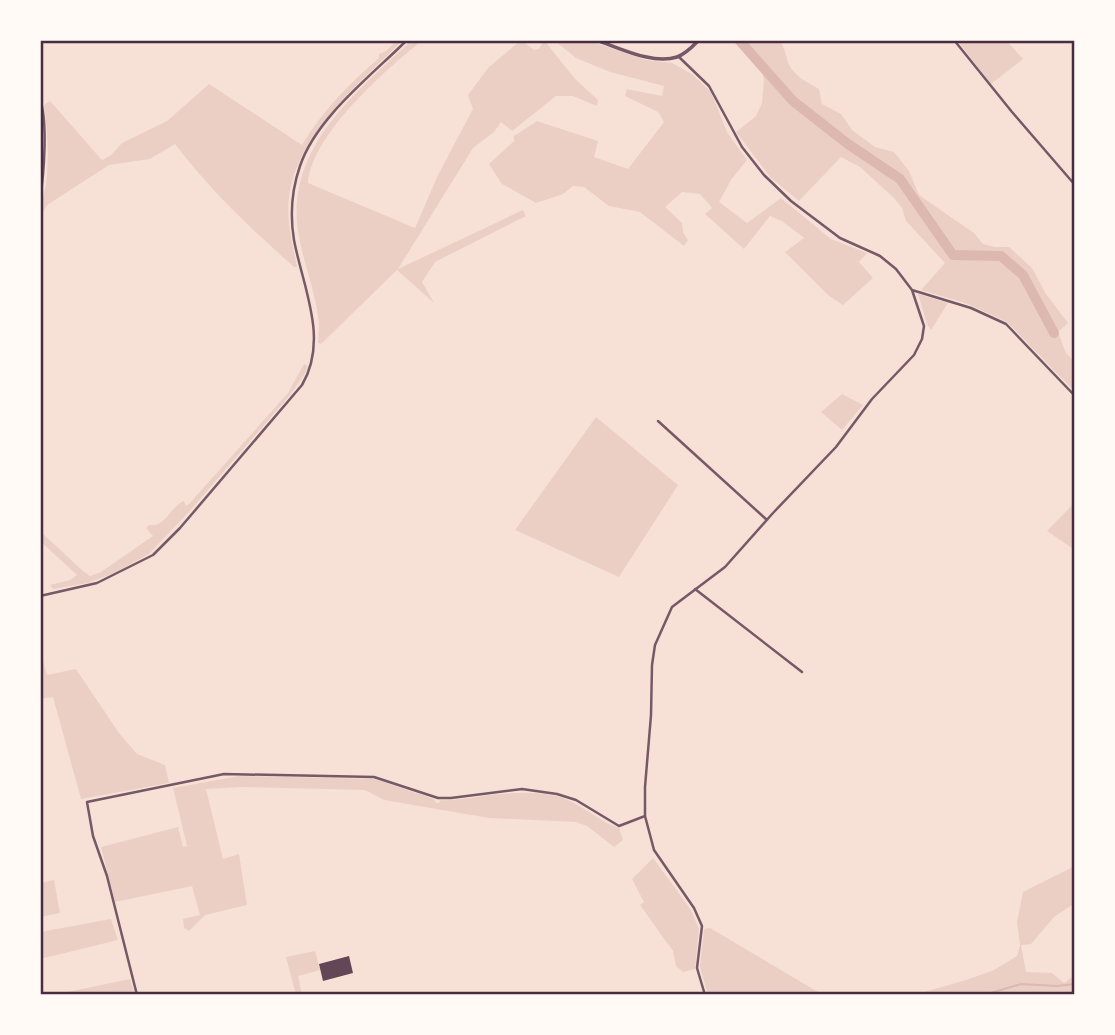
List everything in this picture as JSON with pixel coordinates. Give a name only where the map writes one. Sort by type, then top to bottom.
[{"type":"street","points":[[40,596],[97,583],[153,555],[180,528],[302,385],[311,370],[315,329],[294,237],[292,195],[300,164],[313,140],[334,112],[407,40]]},
{"type":"street","points":[[597,40],[663,59],[679,57],[699,40]]},
{"type":"street","points":[[954,40],[1075,185]]},
{"type":"street","points":[[679,57],[709,86],[742,147],[764,175],[790,201],[839,238],[880,256],[896,269],[912,290],[924,326],[922,339],[914,355],[872,399],[836,447],[725,567],[672,607],[655,645],[645,816],[654,850],[694,908],[702,926],[697,968],[705,995]]},
{"type":"street","points":[[40,100],[44,125],[44,176],[40,198]]},
{"type":"street","points":[[912,290],[971,308],[1006,324],[1075,396]]},
{"type":"street","points":[[658,421],[767,520]]},
{"type":"street","points":[[695,589],[802,673]]},
{"type":"street","points":[[137,995],[107,876],[93,836],[87,802],[224,774],[256,773],[295,777],[373,777],[438,798],[522,789],[576,800],[619,826],[645,816]]},
{"type":"shaded area","points":[[397,40],[403,40],[333,111],[304,152],[294,175],[288,207],[297,267],[278,253],[232,209],[175,144],[150,159],[109,165],[47,205],[40,217],[48,164],[44,105],[50,101],[102,160],[122,143],[167,121],[209,84],[302,145],[337,99],[379,58],[379,54]]},
{"type":"shaded area","points":[[412,40],[423,40],[371,85],[336,124],[322,144],[308,183],[415,228],[438,175],[473,109],[468,95],[488,68],[521,40],[534,50],[539,49],[544,40],[575,79],[598,100],[597,106],[573,96],[556,96],[512,131],[501,122],[494,132],[473,148],[398,269],[523,210],[526,216],[435,262],[422,282],[434,303],[397,270],[321,344],[318,343],[316,305],[297,223],[298,194],[305,167],[332,120],[371,78]]},
{"type":"shaded area","points":[[554,40],[587,40],[646,60],[672,63],[692,74],[711,92],[727,132],[747,160],[731,180],[719,202],[747,223],[781,198],[831,239],[867,253],[859,262],[873,278],[843,305],[828,295],[785,252],[804,238],[782,221],[770,216],[744,249],[705,214],[712,208],[700,194],[682,192],[665,207],[682,223],[688,240],[684,246],[640,212],[609,206],[584,187],[573,186],[563,194],[536,203],[502,184],[489,164],[514,141],[514,136],[537,121],[598,141],[594,157],[628,169],[664,122],[658,112],[625,96],[627,89],[662,96],[664,86],[610,72],[576,58]]},
{"type":"shaded area","points":[[733,40],[779,40],[793,71],[819,89],[822,104],[841,114],[852,130],[875,147],[894,152],[909,171],[919,195],[974,233],[983,244],[1009,247],[1032,268],[1046,294],[1068,323],[1058,332],[1066,353],[1075,362],[1075,392],[1007,322],[968,304],[921,290],[945,263],[906,221],[902,208],[894,198],[860,167],[841,157],[799,201],[770,177],[736,132],[756,116],[762,103],[764,79],[761,69]]},
{"type":"shaded area","points":[[957,40],[1006,40],[1023,59],[991,84]]},
{"type":"shaded area","points":[[918,294],[948,303],[931,330],[927,324]]},
{"type":"shaded area","points":[[304,364],[308,366],[304,375],[290,395],[149,554],[114,573],[88,583],[53,589],[50,585],[70,580],[77,575],[40,541],[40,531],[90,576],[101,572],[153,536],[146,528],[149,525],[160,523],[184,501],[186,506],[189,504],[288,393]]},
{"type":"shaded area","points":[[842,394],[863,405],[842,430],[821,412]]},
{"type":"shaded area","points":[[596,417],[678,485],[619,577],[515,530]]},
{"type":"shaded area","points":[[1075,502],[1075,546],[1072,548],[1047,531]]},
{"type":"shaded area","points":[[40,650],[47,675],[76,669],[119,733],[137,754],[165,765],[169,783],[81,799],[53,697],[40,699]]},
{"type":"shaded area","points":[[239,776],[375,779],[434,799],[436,803],[440,800],[509,793],[552,795],[570,801],[619,828],[623,840],[614,847],[587,826],[576,822],[489,818],[384,800],[365,790],[243,787],[206,789],[223,859],[239,854],[247,905],[205,915],[189,931],[184,928],[183,919],[200,915],[192,886],[115,902],[101,847],[178,827],[183,847],[187,846],[173,788]]},
{"type":"shaded area","points":[[653,858],[691,910],[699,929],[695,969],[683,972],[676,966],[673,951],[640,905],[644,902],[632,879]]},
{"type":"shaded area","points":[[1075,866],[1075,903],[1054,917],[1031,944],[1021,945],[1026,972],[1052,973],[1064,983],[1075,975],[1075,995],[914,995],[994,970],[1017,956],[1020,945],[1017,922],[1023,892]]},
{"type":"shaded area","points":[[54,880],[60,913],[40,917],[40,883]]},
{"type":"shaded area","points":[[111,919],[118,940],[40,959],[40,932]]},
{"type":"shaded area","points":[[710,928],[823,995],[708,995],[700,967],[704,929]]},
{"type":"shaded area","points":[[315,951],[320,970],[298,976],[302,995],[296,995],[286,957]]},
{"type":"shaded area","points":[[130,979],[135,995],[53,995]]},
{"type":"building","points":[[349,956],[353,973],[323,981],[319,964]]},
{"type":"waterway","points":[[739,40],[793,101],[848,144],[900,179],[953,255],[1001,256],[1023,275],[1054,333]]},
{"type":"waterway","points":[[984,995],[1021,984],[1075,984]]}]
